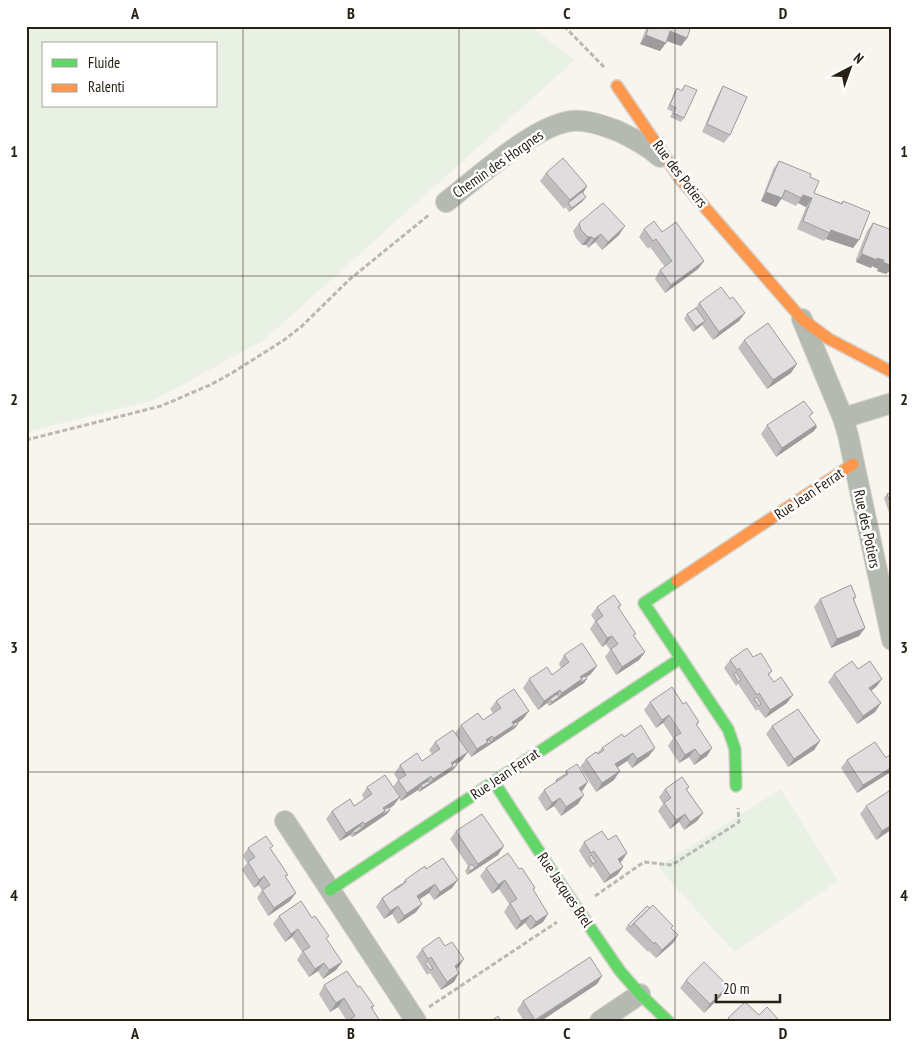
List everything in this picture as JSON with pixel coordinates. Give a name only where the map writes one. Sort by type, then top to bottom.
[{"type":"street","name":"Rue des Potiers","points":[[617,86],[681,180],[802,319],[829,339],[892,372]]},
{"type":"street","name":"Chemin des Horgnes","points":[[446,202],[516,148],[552,127],[567,122],[591,122],[625,134],[658,155],[681,180]]},
{"type":"street","name":"Rue des Potiers","points":[[802,319],[843,418],[892,640]]},
{"type":"street","points":[[843,418],[892,403]]},
{"type":"street","name":"Rue Jean Ferrat","points":[[736,786],[735,749],[724,722],[644,603],[853,464]]},
{"type":"street","name":"Rue Jean Ferrat","points":[[330,890],[681,658]]},
{"type":"street","name":"Rue Jacques Brel","points":[[494,782],[620,971],[640,994],[668,1021]]},
{"type":"street","points":[[285,821],[416,1021]]},
{"type":"street","points":[[600,1021],[640,994]]},
{"type":"path","points":[[564,26],[601,63],[617,86]]},
{"type":"path","points":[[26,440],[161,406],[232,373],[270,350],[302,326],[350,280],[446,202]]},
{"type":"shaded area","points":[[26,26],[530,26],[575,60],[264,340],[154,400],[26,432]]},
{"type":"shaded area","points":[[781,789],[838,881],[734,952],[658,867]]},
{"type":"building","points":[[649,26],[691,26],[687,38],[670,31],[666,43],[646,35]]},
{"type":"building","points":[[685,85],[697,90],[684,118],[673,113],[676,108],[670,105],[677,88],[682,91]]},
{"type":"building","points":[[723,86],[747,97],[730,135],[707,124]]},
{"type":"building","points":[[563,158],[587,186],[570,200],[546,173]]},
{"type":"building","points":[[779,161],[811,174],[810,177],[819,181],[814,193],[842,204],[843,201],[870,212],[859,240],[831,230],[830,233],[803,221],[812,198],[803,195],[801,198],[785,190],[782,198],[766,192]]},
{"type":"building","points":[[582,192],[586,197],[572,208],[568,203]]},
{"type":"building","points":[[603,203],[625,226],[608,242],[601,234],[594,239],[588,237],[581,230],[579,223]]},
{"type":"building","points":[[654,221],[662,232],[676,222],[704,261],[671,285],[660,270],[672,261],[656,239],[653,241],[644,229]]},
{"type":"building","points":[[873,223],[892,230],[892,266],[883,262],[884,260],[877,258],[877,260],[862,254]]},
{"type":"building","points":[[721,287],[730,299],[733,297],[745,313],[719,332],[699,303]]},
{"type":"building","points":[[696,308],[705,321],[696,327],[687,314]]},
{"type":"building","points":[[768,323],[797,364],[773,380],[744,340]]},
{"type":"building","points":[[804,401],[813,413],[809,416],[816,425],[782,448],[767,425]]},
{"type":"building","points":[[892,492],[892,508],[887,494]]},
{"type":"building","points":[[851,585],[856,597],[853,598],[865,628],[837,639],[820,599]]},
{"type":"building","points":[[614,595],[621,605],[618,607],[636,634],[633,635],[645,652],[622,667],[611,649],[618,644],[612,636],[607,638],[596,621],[603,616],[597,607]]},
{"type":"building","points":[[582,643],[597,666],[580,677],[582,679],[562,693],[560,690],[544,701],[529,679],[547,667],[552,675],[569,662],[564,655]]},
{"type":"building","points":[[747,648],[753,657],[761,653],[772,671],[768,674],[774,682],[781,677],[793,695],[770,710],[759,693],[757,695],[739,668],[737,670],[730,660]]},
{"type":"building","points":[[852,661],[858,669],[870,661],[882,679],[869,688],[881,703],[863,716],[834,674]]},
{"type":"building","points":[[736,672],[741,680],[738,682],[734,674]]},
{"type":"building","points":[[585,676],[587,679],[579,683],[581,678]]},
{"type":"building","points":[[672,687],[683,704],[686,702],[699,722],[696,724],[712,748],[700,756],[695,749],[685,755],[674,737],[681,733],[669,715],[662,720],[650,702]]},
{"type":"building","points":[[514,689],[529,711],[512,722],[514,725],[494,738],[492,736],[486,740],[488,742],[477,749],[461,725],[478,713],[483,720],[501,708],[496,701]]},
{"type":"building","points":[[557,694],[559,697],[552,702],[550,699]]},
{"type":"building","points":[[757,697],[761,704],[759,706],[754,699]]},
{"type":"building","points":[[798,709],[820,741],[794,759],[772,726]]},
{"type":"building","points":[[641,725],[655,748],[637,759],[633,753],[615,764],[620,771],[602,783],[586,759],[596,752],[598,754],[604,750],[602,748],[622,734],[624,737]]},
{"type":"building","points":[[453,730],[468,752],[451,763],[453,766],[433,779],[431,776],[407,793],[398,780],[406,775],[400,765],[417,753],[422,761],[440,749],[435,742]]},
{"type":"building","points":[[875,742],[886,758],[889,755],[892,759],[892,767],[863,785],[847,760]]},
{"type":"building","points":[[455,762],[457,765],[450,770],[452,765]]},
{"type":"building","points":[[577,764],[588,782],[579,788],[584,795],[566,807],[560,798],[552,803],[544,790],[568,774],[566,771]]},
{"type":"building","points":[[385,775],[400,797],[383,808],[385,811],[346,833],[332,811],[350,799],[354,806],[372,794],[367,787]]},
{"type":"building","points":[[682,777],[689,787],[686,789],[703,813],[690,822],[685,814],[676,820],[664,803],[671,798],[665,789]]},
{"type":"building","points":[[428,781],[430,783],[422,788],[421,785]]},
{"type":"building","points":[[892,789],[892,825],[882,831],[866,806]]},
{"type":"building","points":[[388,807],[390,810],[382,815],[384,810]]},
{"type":"building","points":[[482,814],[504,846],[478,864],[456,831]]},
{"type":"building","points":[[360,826],[362,828],[355,833],[353,831]]},
{"type":"building","points":[[602,831],[608,840],[616,835],[627,853],[618,859],[623,867],[610,875],[594,851],[591,853],[584,842]]},
{"type":"building","points":[[266,836],[273,846],[270,848],[288,875],[285,876],[296,893],[274,908],[262,890],[270,885],[264,876],[259,880],[248,862],[255,857],[248,848]]},
{"type":"building","points":[[508,853],[519,869],[522,868],[548,914],[536,922],[531,915],[521,921],[510,903],[517,899],[505,880],[498,885],[486,868]]},
{"type":"building","points":[[591,855],[596,862],[593,864],[589,857]]},
{"type":"building","points":[[443,858],[458,880],[440,892],[435,884],[417,896],[422,904],[404,916],[398,906],[390,911],[382,898],[425,866],[426,869]]},
{"type":"building","points":[[472,864],[475,868],[470,871],[468,867]]},
{"type":"building","points":[[301,901],[312,918],[315,916],[329,936],[326,938],[342,962],[329,970],[324,963],[315,969],[303,951],[310,947],[298,929],[291,934],[279,916]]},
{"type":"building","points":[[653,905],[673,926],[671,928],[678,935],[662,950],[634,923]]},
{"type":"building","points":[[647,906],[650,908],[631,927],[628,925]]},
{"type":"building","points":[[439,937],[445,946],[452,942],[464,959],[455,966],[459,973],[447,982],[431,957],[428,959],[422,949]]},
{"type":"building","points":[[590,957],[602,976],[535,1020],[523,1001]]},
{"type":"building","points":[[428,961],[433,969],[430,970],[425,963]]},
{"type":"building","points":[[704,962],[728,986],[710,1004],[686,980]]},
{"type":"building","points":[[347,971],[374,1006],[371,1007],[380,1021],[348,1021],[355,1016],[344,998],[336,1003],[324,985]]},
{"type":"building","points":[[745,1002],[759,1015],[767,1007],[778,1019],[776,1021],[730,1021],[728,1018]]},
{"type":"building","points":[[498,1016],[501,1021],[491,1021]]},
{"type":"traffic: fast","points":[[677,581],[644,603],[728,729],[735,749],[736,786]]},
{"type":"traffic: fast","points":[[330,890],[681,658]]},
{"type":"traffic: fast","points":[[494,782],[620,971],[640,994],[668,1021]]},
{"type":"traffic: slow","points":[[617,86],[681,180],[802,319],[829,339],[892,372]]},
{"type":"traffic: slow","points":[[677,581],[853,464]]}]
